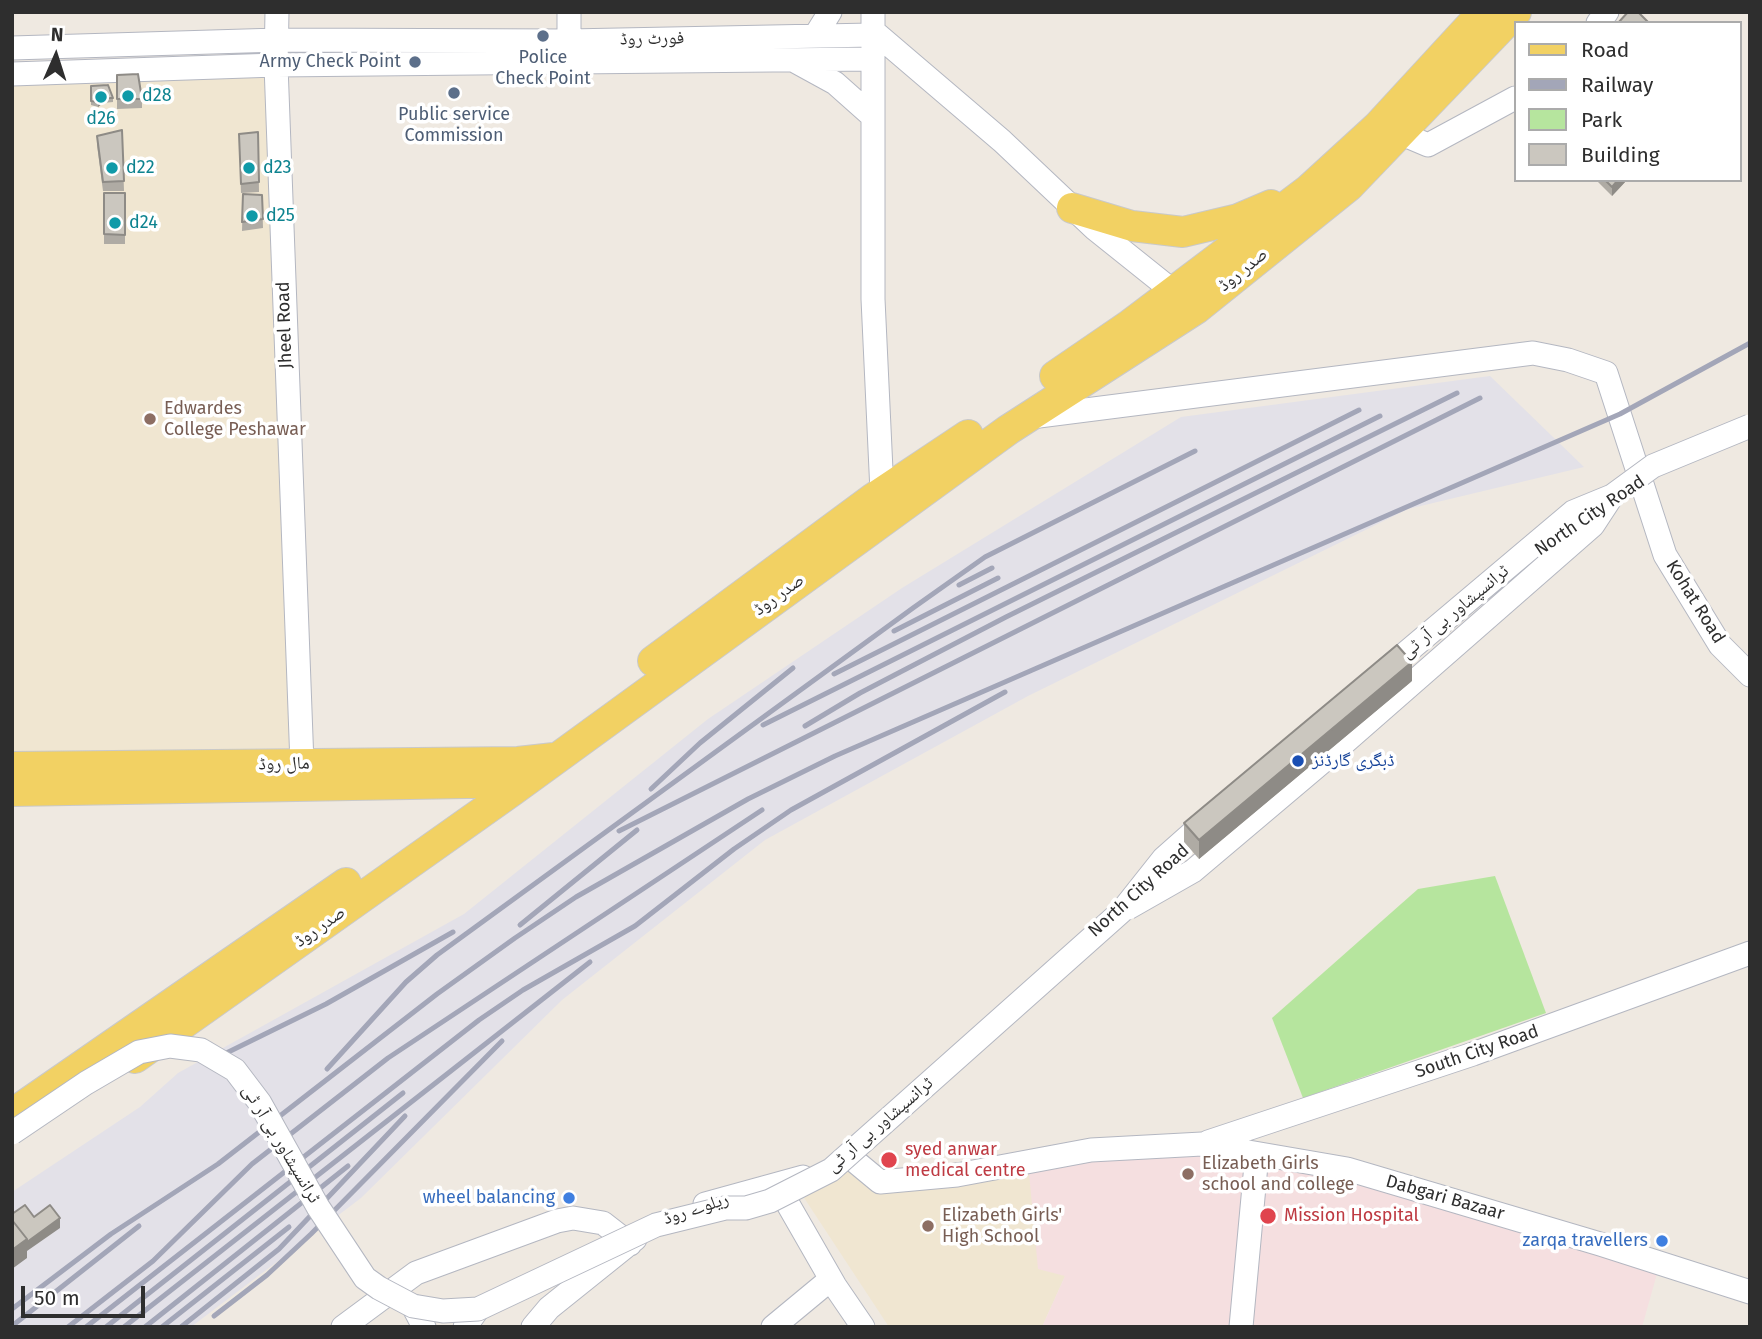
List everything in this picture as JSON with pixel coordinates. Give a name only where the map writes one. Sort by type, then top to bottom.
[{"type":"main road","name":"صدر روڈ","points":[[12,1143],[521,772],[882,492],[1174,292],[1308,190],[1378,127],[1483,12]]},
{"type":"main road","name":"صدر روڈ","points":[[556,758],[1025,418],[1196,309],[1349,186],[1402,134],[1516,12]]},
{"type":"main road","points":[[1072,208],[1132,226],[1183,232],[1238,219],[1308,190]]},
{"type":"main road","name":"مال روڈ","points":[[12,767],[302,764],[521,772],[556,758]]},
{"type":"main road","name":"صدر روڈ","points":[[12,1114],[486,785],[521,772]]},
{"type":"main road","name":"مال روڈ","points":[[12,791],[486,785]]},
{"type":"street","name":"Jheel Road","points":[[278,12],[276,65],[302,764]]},
{"type":"street","points":[[569,12],[569,41]]},
{"type":"street","points":[[815,36],[830,12]]},
{"type":"street","name":"فورٹ روڈ","points":[[12,48],[278,40],[569,41],[815,36],[872,25]]},
{"type":"street","points":[[872,25],[873,299],[882,492]]},
{"type":"street","points":[[872,25],[1002,141],[1072,208],[1174,292]]},
{"type":"street","name":"فورٹ روڈ","points":[[12,74],[276,65],[872,58]]},
{"type":"street","points":[[790,59],[835,83],[871,115]]},
{"type":"street","points":[[1402,134],[1428,145],[1514,99]]},
{"type":"street","name":"Kohat Road","points":[[1025,418],[1533,353],[1568,360],[1606,373],[1665,555],[1720,645],[1750,675]]},
{"type":"street","name":"North City Road","points":[[1247,796],[1331,729],[1550,539],[1641,480],[1750,427]]},
{"type":"street","name":"ٹرانسپشاور بی آر ٹی","points":[[1366,686],[1573,512],[1612,496],[1653,466],[1750,427]]},
{"type":"street","name":"ٹرانسپشاور بی آر ٹی","points":[[1122,911],[1179,881],[1236,835],[1468,637],[1572,544],[1592,525],[1612,496]]},
{"type":"street","name":"North City Road","points":[[851,1158],[993,1021],[1224,810]]},
{"type":"street","name":"ٹرانسپشاور بی آر ٹی","points":[[12,1133],[86,1083],[139,1052],[170,1046],[201,1050],[235,1070],[260,1103],[355,1266],[379,1288],[413,1306],[456,1312],[471,1318],[656,1225],[770,1201],[831,1170],[1122,911],[1164,858],[1224,810]]},
{"type":"street","name":"South City Road","points":[[1202,1144],[1473,1054],[1750,953]]},
{"type":"street","name":"Dabgari Bazaar","points":[[851,1158],[880,1182],[957,1175],[1091,1150],[1202,1144],[1347,1169],[1600,1244],[1750,1292]]},
{"type":"street","points":[[1241,1327],[1257,1154]]},
{"type":"street","name":"ریلوے روڈ","points":[[533,1327],[549,1308],[630,1244],[648,1225],[715,1201],[777,1185],[851,1158]]},
{"type":"street","points":[[777,1185],[831,1279],[863,1327]]},
{"type":"street","points":[[343,1327],[416,1273],[557,1221],[573,1218],[603,1223],[630,1244]]},
{"type":"street","points":[[773,1327],[831,1279]]},
{"type":"street","points":[[413,1306],[424,1327]]},
{"type":"shaded area","name":"Edwardes College Peshawar","points":[[276,65],[302,764],[12,767],[12,74]]},
{"type":"shaded area","points":[[1490,376],[1584,467],[1408,509],[1028,696],[765,840],[562,1000],[361,1198],[191,1327],[12,1327],[12,1192],[140,1107],[178,1073],[464,914],[708,719],[902,588],[1181,417]]},
{"type":"shaded area","name":"Mission Hospital","points":[[1202,1144],[1347,1169],[1660,1263],[1642,1327],[1042,1327],[1065,1276],[1038,1269],[1028,1162]]},
{"type":"shaded area","name":"Elizabeth Girls' High School","points":[[851,1158],[880,1182],[1028,1162],[1065,1276],[1042,1327],[889,1327],[793,1181]]},
{"type":"green space","points":[[1495,876],[1546,1013],[1303,1098],[1272,1018],[1418,889]]},
{"type":"building","points":[[1628,12],[1638,12],[1647,21],[1620,21]]},
{"type":"building","points":[[138,74],[142,99],[117,99],[117,75]]},
{"type":"building","name":"d26","points":[[108,85],[113,98],[91,101],[91,86]]},
{"type":"building","name":"d22","points":[[122,130],[124,181],[103,182],[97,136]]},
{"type":"building","name":"d23","points":[[258,132],[259,182],[241,184],[239,134]]},
{"type":"building","name":"d24","points":[[104,193],[125,193],[125,235],[104,234]]},
{"type":"building","name":"d25","points":[[243,194],[262,195],[263,219],[242,222]]},
{"type":"building","points":[[1397,645],[1412,662],[1199,840],[1184,823]]},
{"type":"building","points":[[25,1205],[34,1217],[50,1205],[60,1218],[27,1242],[12,1220],[12,1214]]},
{"type":"building","points":[[12,1220],[27,1239],[12,1250]]},
{"type":"railway","points":[[12,1309],[111,1234],[218,1164],[437,994],[515,938],[576,897],[748,799],[835,756],[1620,414],[1750,343]]},
{"type":"railway","points":[[805,726],[860,693],[1006,617],[1457,393]]},
{"type":"railway","points":[[619,831],[1480,398]]},
{"type":"railway","points":[[834,674],[1359,410]]},
{"type":"railway","points":[[763,725],[1380,416]]},
{"type":"railway","points":[[327,1069],[406,982],[437,955],[913,608],[985,557],[1195,451]]},
{"type":"railway","points":[[959,585],[992,568]]},
{"type":"railway","points":[[894,631],[998,578]]},
{"type":"railway","points":[[651,789],[700,743],[793,668]]},
{"type":"railway","points":[[86,1327],[479,1020],[523,990],[635,926],[734,849],[791,810],[1005,692]]},
{"type":"railway","points":[[68,1327],[153,1261],[252,1164],[388,1058],[762,810]]},
{"type":"railway","points":[[520,925],[637,830]]},
{"type":"railway","points":[[206,1063],[326,1004],[453,932]]},
{"type":"railway","points":[[124,1327],[590,962]]},
{"type":"railway","points":[[214,1316],[267,1275],[311,1234],[502,1041]]},
{"type":"railway","points":[[106,1327],[403,1093]]},
{"type":"railway","points":[[181,1327],[279,1249],[405,1116]]},
{"type":"railway","points":[[145,1327],[348,1166]]},
{"type":"railway","points":[[12,1326],[139,1226]]},
{"type":"railway","points":[[162,1327],[289,1227]]},
{"type":"place","name":"Police Check Point","points":[[543,36]]},
{"type":"place","name":"Army Check Point","points":[[415,62]]},
{"type":"place","name":"Public service Commission","points":[[454,93]]},
{"type":"place","name":"d28","points":[[128,96]]},
{"type":"place","name":"d26","points":[[101,97]]},
{"type":"place","name":"d22","points":[[112,168]]},
{"type":"place","name":"d23","points":[[249,168]]},
{"type":"place","name":"d25","points":[[252,216]]},
{"type":"place","name":"d24","points":[[115,223]]},
{"type":"place","name":"Edwardes College Peshawar","points":[[150,419]]},
{"type":"place","name":"ڈبگری گارڈنز","points":[[1298,761]]},
{"type":"place","name":"syed anwar medical centre","points":[[889,1160]]},
{"type":"place","name":"Elizabeth Girls school and college","points":[[1188,1174]]},
{"type":"place","name":"wheel balancing","points":[[569,1198]]},
{"type":"place","name":"Mission Hospital","points":[[1268,1216]]},
{"type":"place","name":"Elizabeth Girls' High School","points":[[928,1226]]},
{"type":"place","name":"zarqa travellers","points":[[1662,1241]]}]
